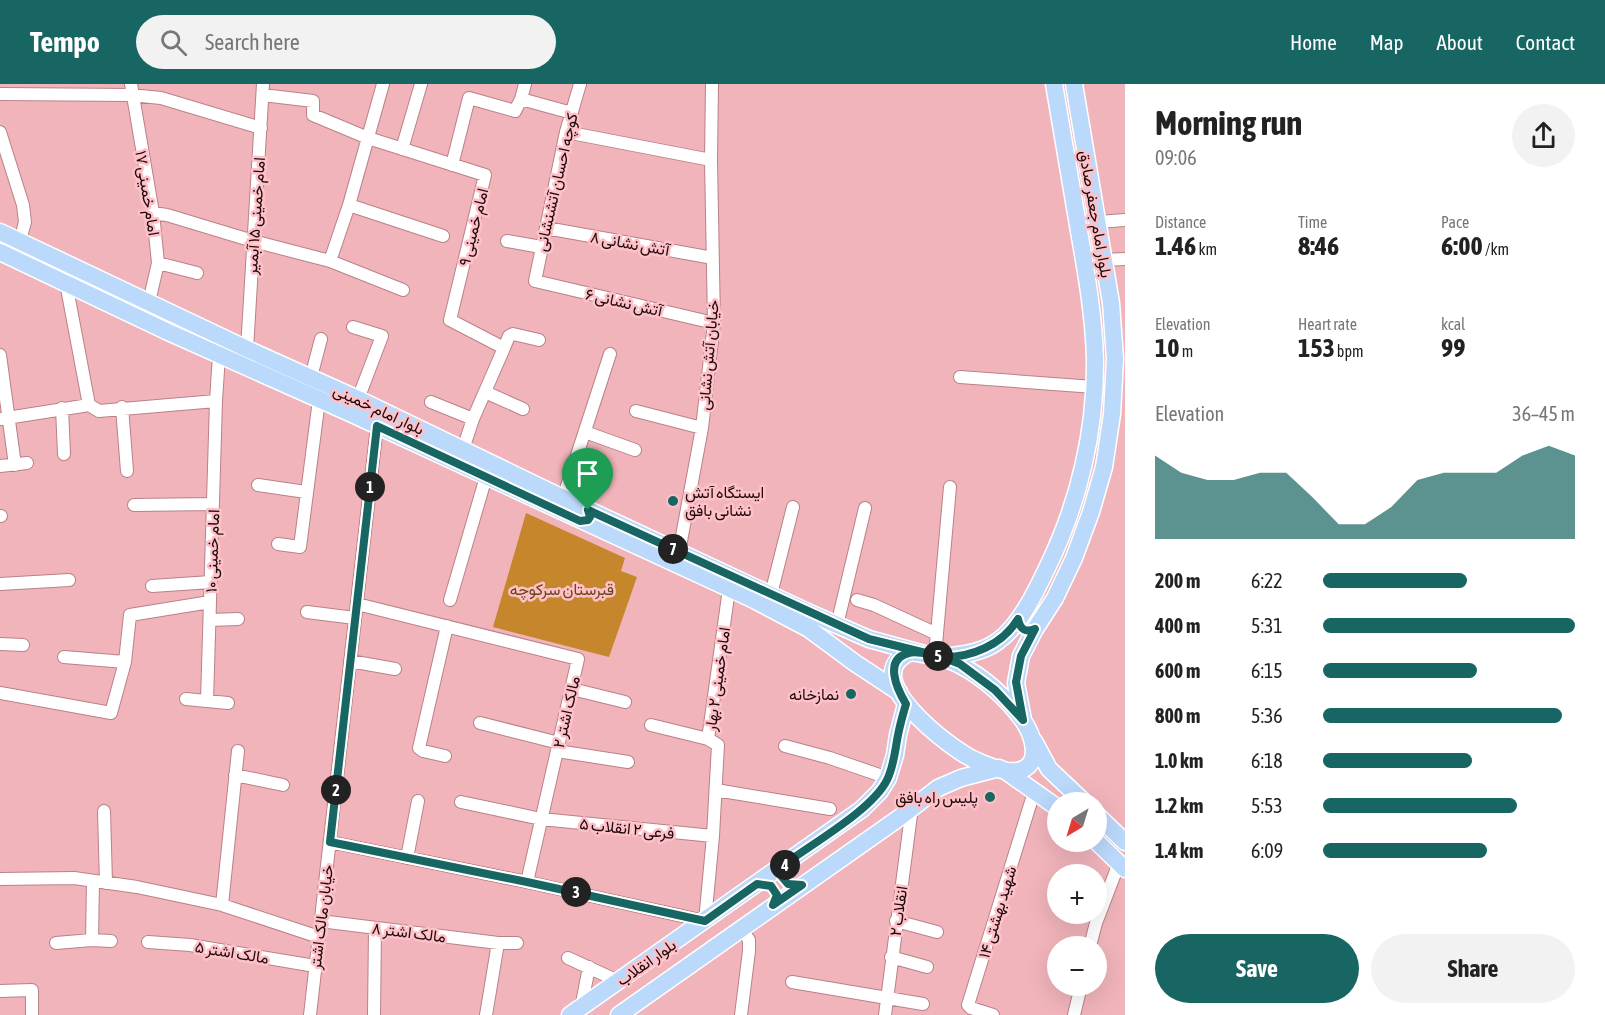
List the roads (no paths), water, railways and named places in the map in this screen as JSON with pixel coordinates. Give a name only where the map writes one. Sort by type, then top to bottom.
[{"type":"main road","name":"بلوار امام جعفر صادق","points":[[902,698],[894,675],[895,663],[901,656],[911,652],[934,655],[970,653],[998,642],[1018,619],[1056,550],[1073,506],[1084,463],[1094,387],[1092,306],[1054,84]]},
{"type":"main road","name":"بلوار امام جعفر صادق","points":[[1023,720],[1016,682],[1021,656],[1055,598],[1074,558],[1104,467],[1112,414],[1115,359],[1111,303],[1074,84]]},
{"type":"main road","points":[[1071,183],[1090,180]]},
{"type":"main road","name":"بلوار امام خمینی","points":[[0,232],[463,449],[562,498],[584,516]]},
{"type":"main road","name":"بلوار امام خمینی","points":[[0,252],[486,477],[617,531],[808,629],[902,698],[934,732],[951,746],[969,757],[1001,769],[1047,801]]},
{"type":"main road","name":"بلوار امام خمینی","points":[[617,531],[680,552],[869,639],[934,655]]},
{"type":"main road","points":[[1018,619],[1023,630],[1035,629]]},
{"type":"main road","points":[[934,655],[960,664],[1011,704],[1023,720],[1049,769],[1073,792]]},
{"type":"main road","name":"بلوار انقلاب","points":[[575,1011],[862,809],[880,791],[888,778],[895,755],[902,698]]},
{"type":"main road","name":"بلوار انقلاب","points":[[619,1015],[938,789],[961,778],[1001,769],[1018,771],[1028,767],[1034,759],[1035,748],[1031,735]]},
{"type":"main road","points":[[1107,825],[1125,842]]},
{"type":"main road","points":[[1107,852],[1122,866]]},
{"type":"main road","points":[[785,864],[782,877],[788,884],[802,885]]},
{"type":"main road","points":[[757,884],[771,886],[777,895],[773,905]]},
{"type":"street","points":[[330,261],[349,205],[383,84]]},
{"type":"street","points":[[402,149],[421,84]]},
{"type":"street","points":[[452,165],[469,98],[515,111],[525,84]]},
{"type":"street","name":"کوچه احسان آتشنشانی","points":[[535,281],[566,132],[580,84]]},
{"type":"street","name":"خیابان آتش نشانی","points":[[680,552],[702,428],[714,323],[712,84]]},
{"type":"street","name":"امام خمینی ۹","points":[[263,89],[313,101],[313,115],[368,138],[485,175],[450,320],[504,348]]},
{"type":"street","name":"امام خمینی ۱۵ آبمیر","points":[[247,349],[263,89]]},
{"type":"street","points":[[0,94],[131,90],[261,128]]},
{"type":"street","name":"امام خمینی ۱۷","points":[[131,90],[153,213],[158,263],[149,302]]},
{"type":"street","points":[[521,99],[572,113]]},
{"type":"street","points":[[0,132],[23,205],[25,222],[20,241]]},
{"type":"street","points":[[566,132],[711,160]]},
{"type":"street","points":[[349,205],[443,236]]},
{"type":"street","points":[[153,213],[167,215],[253,242],[330,261],[403,290]]},
{"type":"street","points":[[1098,222],[1125,220]]},
{"type":"street","name":"آتش نشانی ۸","points":[[546,228],[714,258]]},
{"type":"street","points":[[507,241],[541,247]]},
{"type":"street","points":[[1104,260],[1125,259]]},
{"type":"street","points":[[158,263],[197,273]]},
{"type":"street","name":"آتش نشانی ۶","points":[[535,281],[714,323]]},
{"type":"street","points":[[66,284],[89,405]]},
{"type":"street","points":[[353,327],[382,336],[358,399]]},
{"type":"street","points":[[463,449],[472,419],[509,336],[513,334],[538,340]]},
{"type":"street","points":[[310,377],[321,339]]},
{"type":"street","points":[[0,354],[5,418],[21,464],[0,466]]},
{"type":"street","points":[[562,498],[610,354]]},
{"type":"street","name":"امام خمینی ۱۰","points":[[207,701],[219,355]]},
{"type":"street","points":[[960,376],[1094,387]]},
{"type":"street","points":[[484,392],[523,409]]},
{"type":"street","points":[[278,544],[300,547],[319,400]]},
{"type":"street","points":[[5,418],[89,405],[99,411],[122,407],[216,401]]},
{"type":"street","points":[[431,402],[472,419]]},
{"type":"street","points":[[122,407],[127,471]]},
{"type":"street","points":[[62,408],[64,454]]},
{"type":"street","points":[[636,411],[702,428]]},
{"type":"street","name":"خیابان مالک اشتر","points":[[310,1015],[377,426]]},
{"type":"street","points":[[585,432],[635,450]]},
{"type":"street","points":[[450,600],[486,477]]},
{"type":"street","points":[[258,485],[306,492]]},
{"type":"street","points":[[934,655],[950,488]]},
{"type":"street","points":[[134,505],[213,504]]},
{"type":"street","points":[[771,594],[793,507]]},
{"type":"street","points":[[837,625],[865,508]]},
{"type":"street","points":[[0,584],[69,580]]},
{"type":"street","points":[[152,586],[211,582]]},
{"type":"street","name":"امام خمینی ۲ بهار","points":[[705,921],[718,745],[708,739],[729,589]]},
{"type":"street","points":[[856,600],[874,605],[937,634]]},
{"type":"street","points":[[0,693],[111,713],[125,662],[130,615],[210,602]]},
{"type":"street","name":"مالک اشتر ۲","points":[[357,603],[578,659],[527,882]]},
{"type":"street","points":[[307,612],[355,618]]},
{"type":"street","points":[[210,620],[238,619]]},
{"type":"street","points":[[446,756],[419,748],[447,626]]},
{"type":"street","points":[[0,644],[22,645]]},
{"type":"street","points":[[64,657],[125,662]]},
{"type":"street","points":[[350,661],[394,669]]},
{"type":"street","points":[[572,689],[625,702]]},
{"type":"street","points":[[186,699],[228,703]]},
{"type":"street","points":[[480,723],[558,747],[628,762]]},
{"type":"street","points":[[651,725],[708,739]]},
{"type":"street","points":[[784,746],[830,758],[888,778]]},
{"type":"street","points":[[222,905],[237,750]]},
{"type":"street","points":[[236,776],[283,785]]},
{"type":"street","points":[[716,790],[830,809]]},
{"type":"street","name":"شهید بهشتی ۱۴","points":[[993,1015],[968,1005],[1034,792]]},
{"type":"street","points":[[406,858],[418,801]]},
{"type":"street","name":"فرعی ۲ انقلاب ۵","points":[[461,802],[541,819],[713,836]]},
{"type":"street","name":"انقلاب ۲","points":[[885,1015],[912,807]]},
{"type":"street","points":[[92,940],[104,811]]},
{"type":"street","points":[[330,842],[705,921]]},
{"type":"street","points":[[1093,936],[1096,923],[1122,866]]},
{"type":"street","points":[[0,879],[74,878],[137,887],[222,905],[319,937]]},
{"type":"street","name":"مالک اشتر ۸","points":[[320,921],[517,943]]},
{"type":"street","points":[[896,921],[938,932]]},
{"type":"street","points":[[374,1015],[375,928]]},
{"type":"street","points":[[741,928],[749,939],[749,951],[741,1015]]},
{"type":"street","points":[[56,943],[111,940]]},
{"type":"street","name":"مالک اشتر ۵","points":[[148,942],[190,945],[315,966]]},
{"type":"street","points":[[486,1015],[498,942]]},
{"type":"street","points":[[568,957],[618,981]]},
{"type":"street","points":[[891,957],[927,967]]},
{"type":"street","points":[[575,1011],[589,968]]},
{"type":"street","points":[[792,982],[923,1004]]},
{"type":"street","points":[[0,991],[32,990],[32,1015]]},
{"type":"street","points":[[1074,1015],[1079,996]]},
{"type":"place","name":"ایستگاه آتش نشانی بافق","points":[[673,501]]},
{"type":"place","name":"نمازخانه","points":[[851,694]]},
{"type":"place","name":"پلیس راه بافق","points":[[990,797]]},
{"type":"park label","name":"قبرستان سرکوچه","points":[[562,589]]}]
